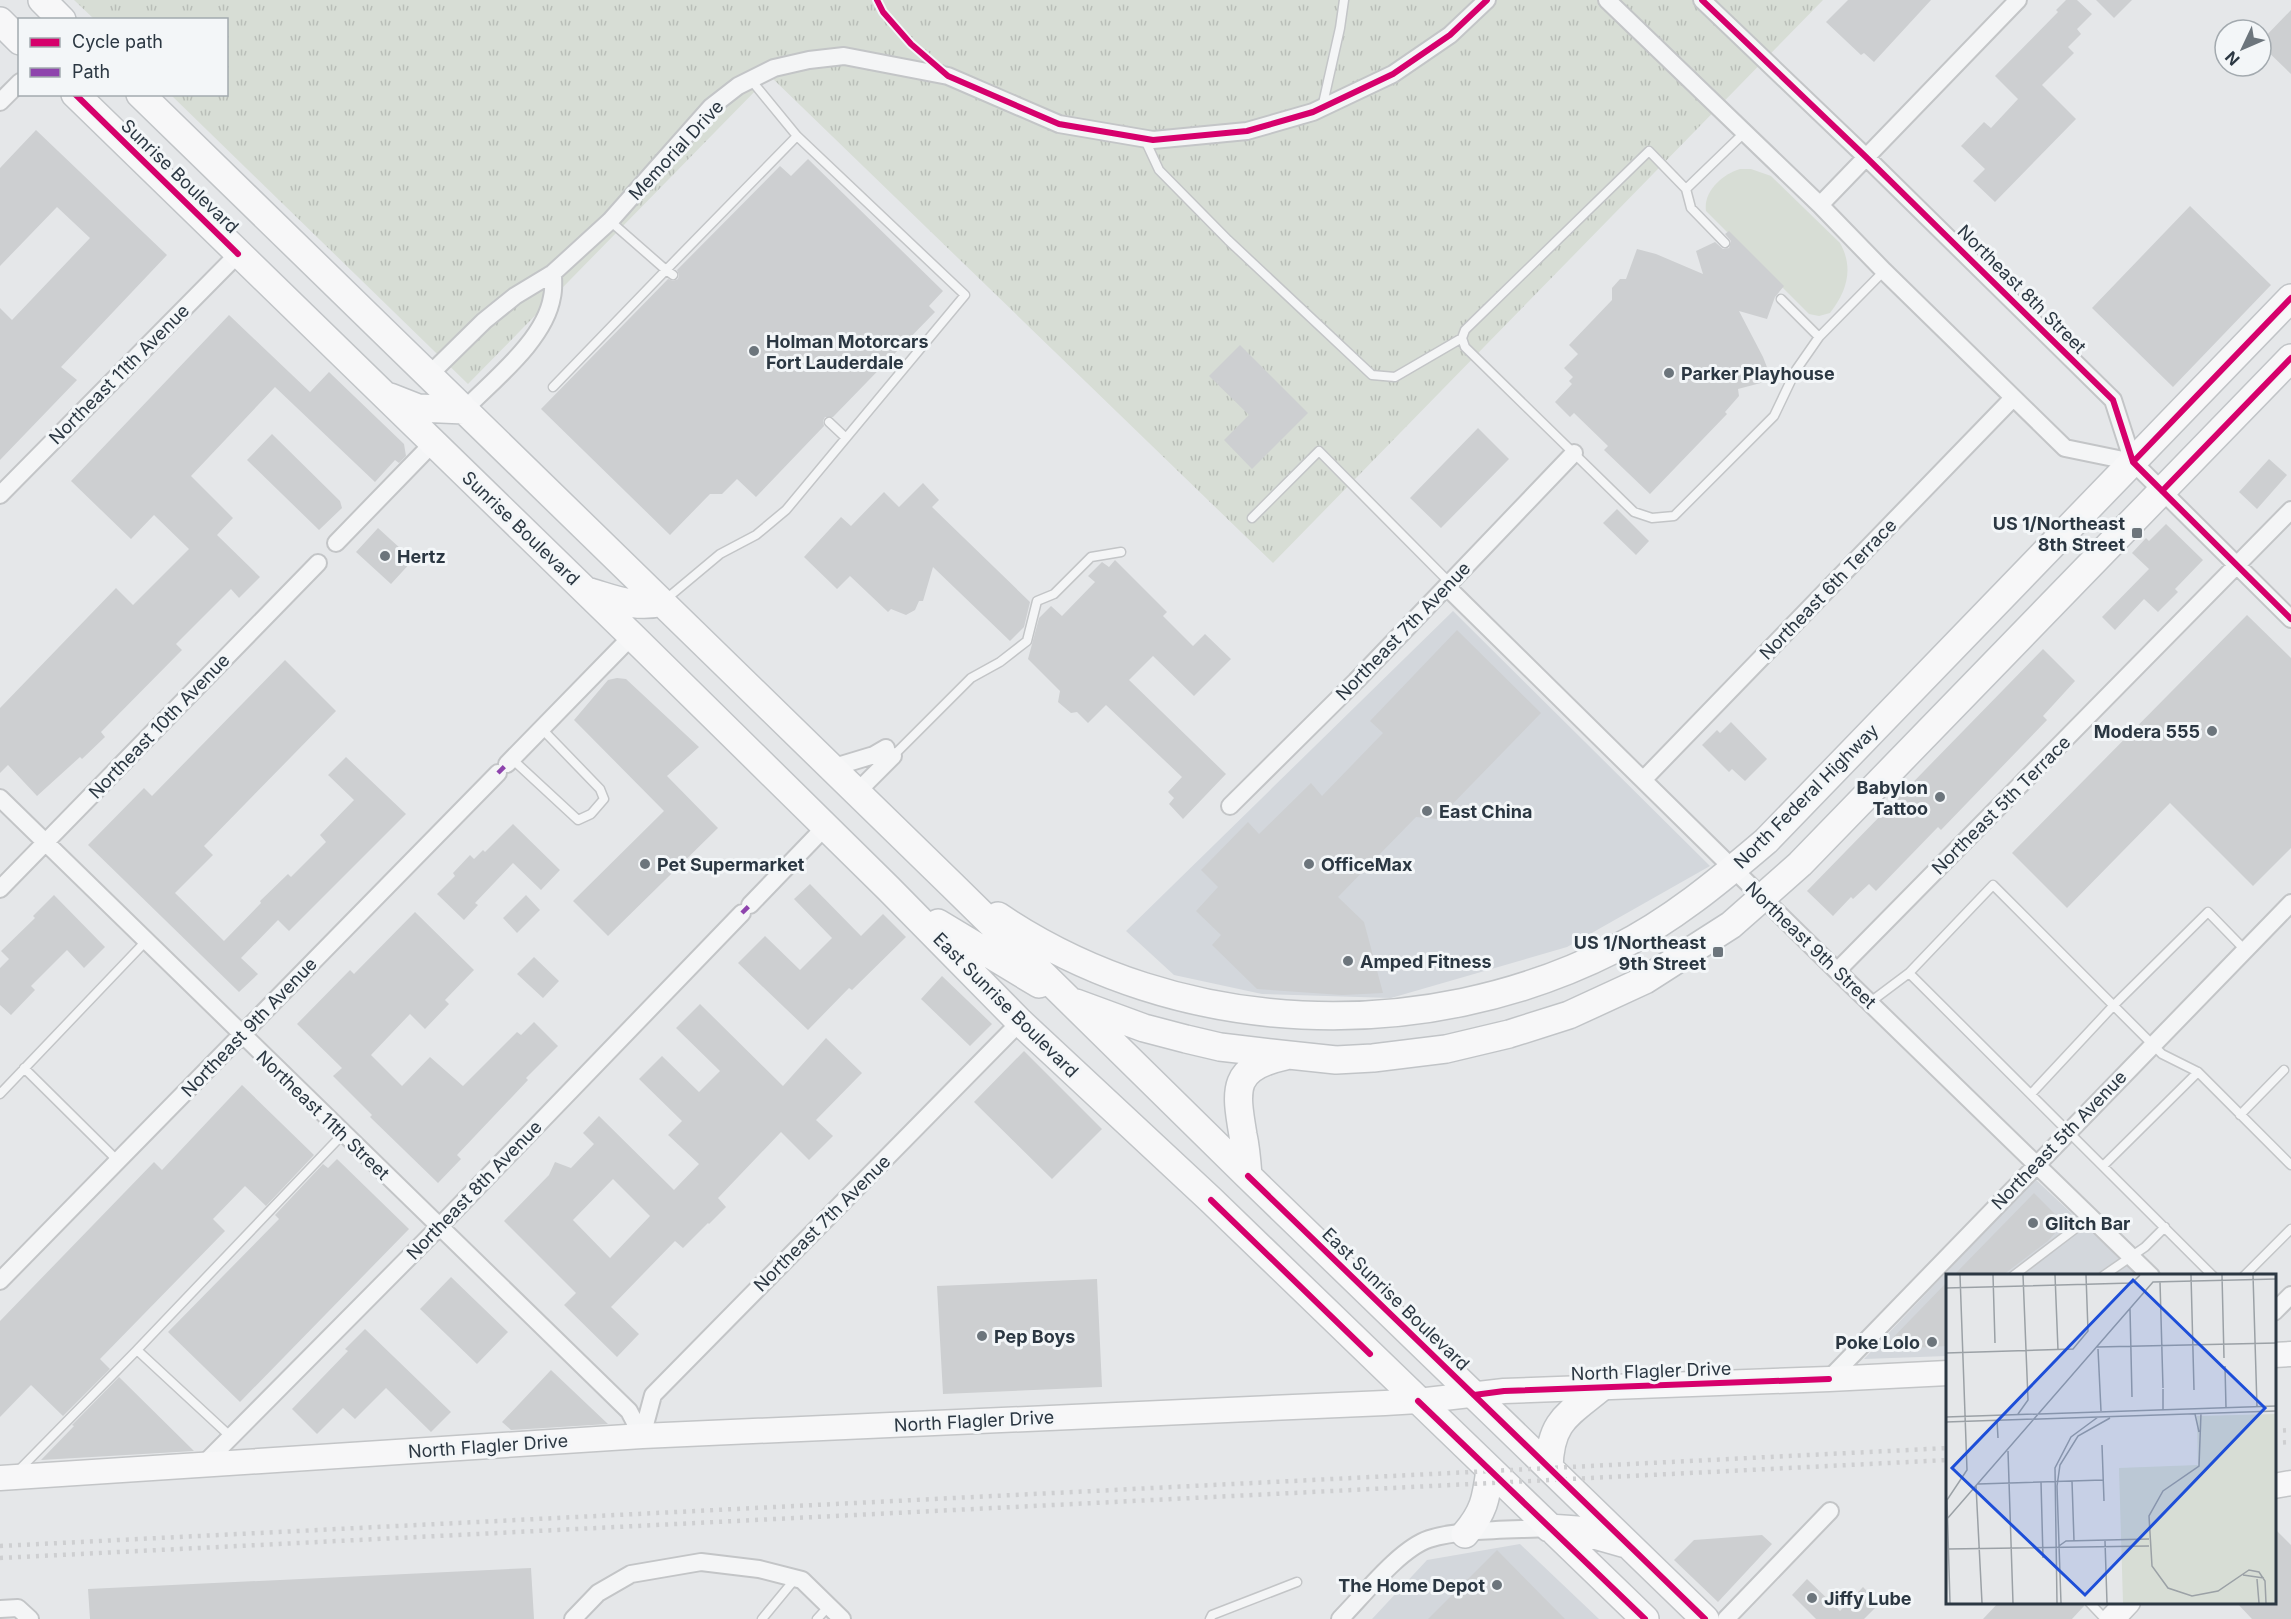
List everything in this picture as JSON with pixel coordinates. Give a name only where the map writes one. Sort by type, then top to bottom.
[{"type":"main road","points":[[42,0],[60,18]]},
{"type":"main road","points":[[0,21],[18,38]]},
{"type":"main road","name":"Sunrise Boulevard","points":[[77,96],[888,888]]},
{"type":"main road","name":"Sunrise Boulevard","points":[[142,96],[953,886]]},
{"type":"main road","name":"North Federal Highway","points":[[953,886],[1002,919],[1050,947],[1099,970],[1155,991],[1214,1005],[1271,1013],[1327,1016],[1409,1012],[1482,998],[1574,968],[1616,948],[1694,900],[1734,869],[1774,833],[2291,298]]},
{"type":"main road","points":[[888,888],[982,951],[1066,999],[1144,1028],[1220,1047],[1336,1060],[1401,1055],[1446,1049],[1526,1029],[1569,1015],[1645,980],[1712,939],[1763,898],[1800,864],[2291,358]]},
{"type":"main road","points":[[383,395],[418,408],[464,410]]},
{"type":"main road","points":[[586,591],[630,604],[649,606],[662,602]]},
{"type":"main road","name":"East Sunrise Boulevard","points":[[953,886],[1066,999],[1705,1619]]},
{"type":"main road","name":"East Sunrise Boulevard","points":[[888,888],[1020,1022],[1211,1200],[1645,1619]]},
{"type":"main road","points":[[1248,1176],[1244,1135],[1239,1114],[1239,1087],[1244,1076],[1254,1067],[1270,1059],[1289,1055]]},
{"type":"main road","points":[[1549,1468],[1550,1443],[1556,1429],[1563,1419],[1599,1389]]},
{"type":"main road","points":[[1465,1533],[1478,1518],[1482,1509],[1490,1470]]},
{"type":"main road","points":[[1549,1528],[1577,1530],[1627,1544]]},
{"type":"street","name":"Memorial Drive","points":[[428,376],[483,321],[515,296],[553,273],[610,221],[711,107],[738,86],[774,68],[809,60],[844,56],[948,76],[1059,124],[1153,140],[1247,131],[1322,108],[1393,74],[1450,35],[1487,0]]},
{"type":"street","points":[[1607,0],[1820,205],[2065,448],[2133,462]]},
{"type":"street","name":"Northeast 8th Street","points":[[1702,0],[1866,157],[2113,400],[2133,462],[2291,618]]},
{"type":"street","points":[[1820,205],[2018,0]]},
{"type":"street","points":[[0,102],[18,84]]},
{"type":"street","name":"Northeast 11th Avenue","points":[[0,495],[238,254]]},
{"type":"street","points":[[464,410],[532,341],[546,316],[552,297],[553,273]]},
{"type":"street","name":"Northeast 6th Terrace","points":[[1643,780],[2013,398]]},
{"type":"street","points":[[336,543],[433,443]]},
{"type":"street","name":"Northeast 7th Avenue","points":[[1230,807],[1449,586],[1574,453]]},
{"type":"street","name":"Northeast 5th Terrace","points":[[1837,971],[2291,510]]},
{"type":"street","name":"Northeast 10th Avenue","points":[[0,889],[318,563]]},
{"type":"street","name":"Northeast 9th Street","points":[[1449,586],[1869,1003],[2150,1274]]},
{"type":"street","name":"Northeast 9th Avenue","points":[[0,1281],[632,636]]},
{"type":"street","points":[[831,768],[890,752]]},
{"type":"street","points":[[856,793],[890,752]]},
{"type":"street","name":"Northeast 11th Street","points":[[0,798],[438,1228],[629,1411],[642,1436]]},
{"type":"street","name":"Northeast 8th Avenue","points":[[204,1464],[438,1228],[825,826]]},
{"type":"street","name":"Northeast 5th Avenue","points":[[1829,1379],[2036,1163],[2291,903]]},
{"type":"street","name":"Northeast 7th Avenue","points":[[642,1436],[653,1395],[1020,1022]]},
{"type":"street","points":[[2276,1310],[2291,1294]]},
{"type":"street","points":[[2276,1355],[2291,1354]]},
{"type":"street","name":"North Flagler Drive","points":[[6,1477],[642,1436],[1418,1401],[1504,1391],[1599,1389],[1946,1372]]},
{"type":"street","points":[[2276,1486],[2291,1484]]},
{"type":"street","points":[[1726,1619],[1830,1511]]},
{"type":"street","points":[[1340,1619],[1401,1556],[1428,1539],[1465,1533],[1549,1528]]},
{"type":"street","points":[[573,1619],[598,1593],[631,1574],[701,1563],[759,1569],[799,1579],[842,1619]]},
{"type":"street","points":[[2112,1619],[2126,1604]]},
{"type":"street","points":[[0,1609],[19,1615]]},
{"type":"lane","points":[[1322,108],[1344,0]]},
{"type":"lane","points":[[662,602],[720,554],[756,535],[786,510],[965,295],[797,136],[751,80]]},
{"type":"lane","points":[[1686,189],[1744,133]]},
{"type":"lane","points":[[554,387],[669,272],[797,136]]},
{"type":"lane","points":[[1145,139],[1159,170],[1228,240],[1372,375],[1395,376],[1462,338]]},
{"type":"lane","points":[[1725,243],[1691,208],[1686,189],[1649,151],[1465,330],[1462,338],[1465,347],[1634,512],[1652,518],[1674,516],[1774,416],[1796,370],[1819,337],[1884,271]]},
{"type":"lane","points":[[610,221],[669,272]]},
{"type":"lane","points":[[1781,299],[1819,337]]},
{"type":"lane","points":[[829,422],[846,438]]},
{"type":"lane","points":[[1252,518],[1319,451],[1449,586]]},
{"type":"lane","points":[[890,752],[916,734],[971,678],[1000,662],[1027,640],[1037,601],[1054,594],[1091,557],[1121,552]]},
{"type":"lane","points":[[506,765],[578,820],[591,814],[604,799],[600,789],[542,729]]},
{"type":"lane","points":[[1869,1003],[1909,973],[1993,885],[2162,1054],[2198,1072],[2291,1165]]},
{"type":"lane","points":[[2031,1094],[2114,1005],[2208,912],[2245,950]]},
{"type":"lane","points":[[0,1094],[146,941]]},
{"type":"lane","points":[[1909,973],[2212,1274]]},
{"type":"lane","points":[[24,1068],[118,1161]]},
{"type":"lane","points":[[2240,1115],[2284,1070]]},
{"type":"lane","points":[[2103,1166],[2198,1072]]},
{"type":"lane","points":[[6,1477],[137,1350],[343,1134]]},
{"type":"lane","points":[[2014,1274],[2076,1228],[2089,1215]]},
{"type":"lane","points":[[2105,1274],[2132,1257],[2165,1227]]},
{"type":"lane","points":[[2245,1274],[2291,1229]]},
{"type":"lane","points":[[137,1350],[231,1437]]},
{"type":"lane","points":[[762,1619],[799,1579]]},
{"type":"lane","points":[[1210,1619],[1212,1615],[1297,1582]]},
{"type":"lane","points":[[2090,1604],[2105,1619]]},
{"type":"lane","points":[[817,1619],[829,1606]]},
{"type":"shaded area","points":[[1453,611],[1710,866],[1567,947],[1391,998],[1262,994],[1174,975],[1126,931]]},
{"type":"shaded area","points":[[2035,1179],[2136,1274],[1946,1274],[1946,1356],[1864,1359]]},
{"type":"shaded area","points":[[1520,1544],[1599,1619],[1372,1619],[1427,1560]]},
{"type":"green space","points":[[74,0],[1823,0],[1273,563],[770,76],[468,384],[172,96],[228,96],[228,18],[93,18]]},
{"type":"green space","points":[[1740,169],[1751,169],[1771,176],[1840,243],[1847,261],[1847,279],[1841,296],[1830,313],[1819,316],[1809,314],[1706,211],[1708,197],[1715,184]]},
{"type":"building","points":[[1848,0],[1931,0],[1874,62],[1864,53],[1861,55],[1826,22]]},
{"type":"building","points":[[2066,0],[2077,0],[2092,14],[2077,29],[2081,34],[2068,47],[2074,53],[2042,85],[2076,119],[1995,202],[1973,181],[1985,169],[1961,146],[1984,122],[1991,128],[2018,99],[1995,76],[2058,12],[2056,10]]},
{"type":"building","points":[[2096,0],[2132,0],[2114,18]]},
{"type":"building","points":[[2291,10],[2291,74],[2273,57],[2273,29]]},
{"type":"building","points":[[36,130],[167,255],[61,367],[77,380],[0,460],[0,308],[12,320],[90,238],[57,207],[0,266],[0,168]]},
{"type":"building","name":"Holman Motorcars Fort Lauderdale","points":[[808,159],[943,291],[929,306],[935,312],[833,417],[825,417],[824,426],[756,497],[737,479],[722,494],[710,494],[670,535],[541,409],[668,279],[673,281],[678,279],[677,270],[780,166],[791,176]]},
{"type":"building","points":[[2190,206],[2271,285],[2173,387],[2092,308]]},
{"type":"building","name":"Parker Playhouse","points":[[1729,231],[1784,286],[1775,297],[1767,319],[1739,311],[1763,357],[1772,380],[1738,389],[1739,396],[1725,412],[1727,414],[1650,494],[1604,450],[1608,446],[1574,413],[1570,417],[1555,402],[1572,384],[1569,381],[1573,377],[1564,368],[1578,354],[1569,345],[1612,300],[1612,288],[1620,279],[1626,279],[1637,249],[1656,254],[1703,274],[1696,251],[1715,242],[1723,249],[1729,248],[1731,241],[1725,234]]},
{"type":"building","points":[[229,315],[310,392],[329,372],[404,444],[406,456],[399,463],[395,460],[375,482],[275,387],[191,476],[233,518],[217,535],[260,577],[239,598],[231,589],[176,644],[182,650],[101,732],[105,737],[37,796],[8,765],[0,773],[0,708],[116,588],[133,605],[189,549],[154,515],[131,539],[71,481]]},
{"type":"building","points":[[1240,345],[1308,413],[1252,469],[1224,440],[1249,415],[1209,376]]},
{"type":"building","points":[[1478,428],[1509,459],[1441,528],[1410,498]]},
{"type":"building","points":[[272,434],[340,501],[342,508],[319,530],[247,460]]},
{"type":"building","points":[[2269,459],[2287,475],[2257,509],[2239,492]]},
{"type":"building","points":[[923,483],[939,500],[932,507],[1030,602],[1024,627],[1010,641],[933,567],[923,601],[919,601],[915,610],[906,615],[891,609],[888,612],[850,576],[837,589],[804,557],[841,517],[851,526],[884,492],[899,507]]},
{"type":"building","points":[[1617,509],[1649,541],[1636,555],[1603,523]]},
{"type":"building","points":[[2166,524],[2203,560],[2175,589],[2178,592],[2158,612],[2144,599],[2115,630],[2102,617],[2149,569],[2132,553],[2146,538],[2149,541]]},
{"type":"building","name":"Hertz","points":[[378,528],[413,560],[391,584],[356,552]]},
{"type":"building","points":[[1115,560],[1167,612],[1163,616],[1193,646],[1205,634],[1231,659],[1194,696],[1153,656],[1129,680],[1226,774],[1183,819],[1169,804],[1174,798],[1168,792],[1182,777],[1106,705],[1088,723],[1077,712],[1071,713],[1058,702],[1060,691],[1028,659],[1039,618],[1051,606],[1062,616],[1095,582],[1088,576],[1102,562],[1109,567]]},
{"type":"building","name":"Modera 555","points":[[2247,615],[2291,658],[2291,848],[2253,886],[2170,803],[2067,908],[2012,853]]},
{"type":"building","points":[[1457,630],[1541,713],[1438,819],[1416,817],[1338,897],[1364,922],[1383,993],[1342,995],[1257,989],[1212,945],[1221,935],[1196,911],[1218,887],[1201,870],[1248,822],[1259,834],[1311,783],[1322,796],[1383,733],[1370,721]]},
{"type":"building","points":[[2043,649],[2075,681],[2043,716],[2047,720],[1941,830],[1938,827],[1876,891],[1869,884],[1853,899],[1851,897],[1833,916],[1807,891]]},
{"type":"building","points":[[285,660],[336,711],[204,846],[213,855],[175,893],[224,941],[261,903],[260,901],[288,874],[291,877],[326,842],[320,835],[354,800],[328,775],[346,757],[406,814],[289,931],[278,920],[241,958],[258,974],[239,992],[88,845],[144,788],[152,796]]},
{"type":"building","points":[[626,679],[699,747],[667,776],[718,828],[608,936],[573,901],[664,811],[574,720],[608,680]]},
{"type":"building","points":[[1731,722],[1767,759],[1745,781],[1732,769],[1729,772],[1702,745],[1717,730],[1720,733]]},
{"type":"building","points":[[513,824],[560,870],[541,890],[513,863],[475,903],[478,905],[464,920],[437,894],[455,876],[453,873],[470,855],[474,859],[483,850],[485,852]]},
{"type":"building","points":[[810,884],[861,936],[883,914],[906,937],[852,990],[849,988],[808,1030],[738,963],[765,936],[800,970],[832,938],[794,899]]},
{"type":"building","points":[[54,895],[105,947],[84,968],[67,950],[31,986],[35,990],[11,1015],[0,1005],[0,968],[9,959],[1,951],[35,918],[33,916]]},
{"type":"building","points":[[526,895],[540,910],[517,933],[503,918]]},
{"type":"building","points":[[415,912],[474,970],[445,1000],[449,1004],[425,1029],[410,1014],[371,1055],[402,1086],[430,1057],[463,1086],[517,1032],[521,1035],[534,1022],[558,1046],[457,1155],[461,1159],[438,1183],[370,1117],[372,1115],[333,1076],[342,1068],[297,1024],[350,970],[354,974]]},
{"type":"building","points":[[534,957],[559,981],[543,998],[517,974]]},
{"type":"building","points":[[942,976],[992,1024],[970,1046],[921,999]]},
{"type":"building","points":[[700,1004],[783,1086],[826,1038],[862,1073],[816,1120],[833,1136],[809,1160],[781,1132],[718,1198],[726,1207],[683,1248],[675,1241],[611,1307],[639,1334],[617,1357],[564,1305],[576,1293],[504,1221],[549,1175],[555,1162],[571,1168],[594,1144],[583,1133],[599,1116],[674,1190],[699,1164],[668,1135],[682,1121],[639,1079],[662,1056],[699,1092],[720,1071],[676,1028]],"holes":[[[613,1179],[650,1216],[610,1258],[573,1220]]]},
{"type":"building","points":[[1024,1051],[1102,1129],[1052,1179],[974,1102]]},
{"type":"building","points":[[242,1085],[314,1155],[266,1206],[245,1186],[213,1219],[225,1231],[100,1359],[110,1369],[63,1416],[31,1385],[0,1417],[0,1321],[154,1162],[162,1170]]},
{"type":"building","points":[[337,1159],[409,1229],[240,1402],[168,1332],[279,1219],[275,1215],[323,1164],[328,1168]]},
{"type":"building","points":[[2034,1193],[2064,1223],[2048,1241],[2004,1274],[1955,1274]]},
{"type":"building","points":[[451,1277],[508,1332],[477,1364],[420,1309]]},
{"type":"building","points":[[1097,1279],[1102,1387],[943,1394],[937,1286]]},
{"type":"building","points":[[1946,1283],[1946,1346],[1881,1350]]},
{"type":"building","points":[[365,1329],[451,1412],[431,1432],[386,1388],[355,1419],[343,1408],[317,1434],[292,1409],[348,1351],[345,1349]]},
{"type":"building","points":[[551,1370],[608,1424],[511,1430],[502,1422]]},
{"type":"building","points":[[119,1377],[194,1451],[41,1460],[74,1426],[72,1425]]},
{"type":"building","points":[[2276,1530],[2291,1545],[2291,1619],[2252,1619],[2238,1604],[2276,1604]]},
{"type":"building","points":[[1762,1535],[1772,1544],[1718,1602],[1674,1560],[1694,1540]]},
{"type":"building","name":"The Home Depot","points":[[1497,1550],[1565,1619],[1428,1619]]},
{"type":"building","points":[[531,1568],[534,1619],[90,1619],[88,1589]]},
{"type":"building","points":[[1807,1579],[1840,1611],[1863,1587],[1879,1604],[1864,1619],[1816,1619],[1792,1595]]},
{"type":"building","points":[[1997,1604],[2084,1604],[2084,1606],[2072,1619],[1983,1619]]},
{"type":"railway","points":[[2276,1431],[2291,1430]]},
{"type":"railway","points":[[2276,1443],[2291,1442]]},
{"type":"railway","points":[[0,1546],[1946,1448]]},
{"type":"railway","points":[[0,1558],[1946,1460]]},
{"type":"marked path","points":[[498,773],[507,764]]},
{"type":"marked path","points":[[742,913],[750,905]]},
{"type":"cycle path","points":[[877,0],[883,12],[911,44],[948,76],[1059,124],[1153,140],[1247,131],[1313,112],[1393,74],[1450,35],[1487,0]]},
{"type":"cycle path","points":[[1702,0],[1866,157],[2113,400],[2133,462],[2291,619]]},
{"type":"cycle path","points":[[77,96],[238,254]]},
{"type":"cycle path","points":[[2133,462],[2291,298]]},
{"type":"cycle path","points":[[2162,491],[2291,358]]},
{"type":"cycle path","points":[[1248,1176],[1705,1619]]},
{"type":"cycle path","points":[[1211,1200],[1370,1354]]},
{"type":"cycle path","points":[[1474,1395],[1504,1391],[1829,1379]]},
{"type":"cycle path","points":[[1418,1401],[1645,1619]]},
{"type":"place","name":"Holman Motorcars Fort Lauderdale","points":[[754,351]]},
{"type":"place","name":"Parker Playhouse","points":[[1669,373]]},
{"type":"place","name":"US 1/Northeast 8th Street","points":[[2137,533]]},
{"type":"place","name":"Hertz","points":[[385,556]]},
{"type":"place","name":"Modera 555","points":[[2212,731]]},
{"type":"place","name":"Babylon Tattoo","points":[[1940,797]]},
{"type":"place","name":"East China","points":[[1427,811]]},
{"type":"place","name":"Pet Supermarket","points":[[645,864]]},
{"type":"place","name":"OfficeMax","points":[[1309,864]]},
{"type":"place","name":"US 1/Northeast 9th Street","points":[[1718,952]]},
{"type":"place","name":"Amped Fitness","points":[[1348,961]]},
{"type":"place","name":"Glitch Bar","points":[[2033,1223]]},
{"type":"place","name":"Pep Boys","points":[[982,1336]]},
{"type":"place","name":"Poke Lolo","points":[[1932,1342]]},
{"type":"place","name":"The Home Depot","points":[[1497,1585]]},
{"type":"place","name":"Jiffy Lube","points":[[1812,1598]]}]
